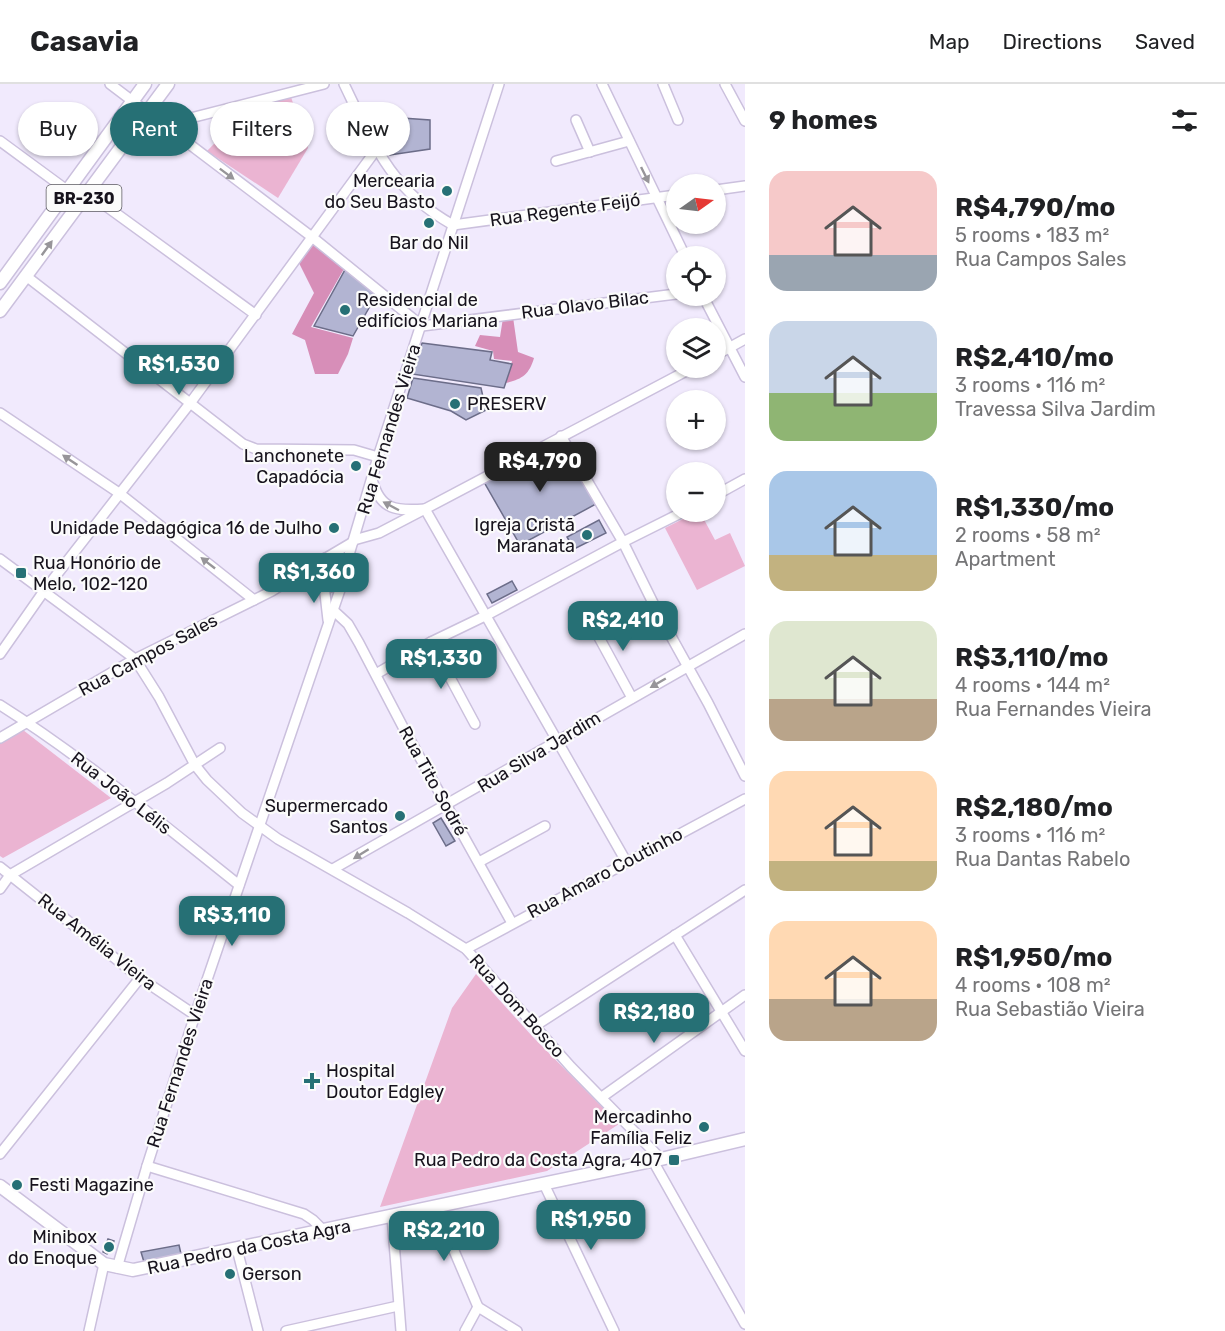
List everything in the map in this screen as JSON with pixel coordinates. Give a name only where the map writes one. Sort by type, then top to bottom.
[{"type":"main road","name":"BR-230","points":[[0,282],[145,84]]},
{"type":"main road","name":"BR-230","points":[[155,102],[168,84]]},
{"type":"main road","name":"BR-230","points":[[0,311],[115,156]]},
{"type":"main road","name":"Rua Pedro da Costa Agra","points":[[0,1186],[104,1264],[117,1268],[141,1270],[657,1160],[745,1139]]},
{"type":"street","points":[[110,84],[131,101]]},
{"type":"street","points":[[198,116],[324,84]]},
{"type":"street","points":[[344,84],[353,102]]},
{"type":"street","name":"Rua Fernandes Vieira","points":[[345,568],[378,457],[499,84]]},
{"type":"street","points":[[602,84],[680,246]]},
{"type":"street","points":[[663,84],[678,120]]},
{"type":"street","points":[[725,84],[745,121]]},
{"type":"street","points":[[576,120],[590,152]]},
{"type":"street","points":[[0,141],[68,191]]},
{"type":"street","points":[[556,161],[629,141]]},
{"type":"street","points":[[198,151],[312,237],[422,326]]},
{"type":"street","points":[[0,654],[44,591],[256,315],[372,156]]},
{"type":"street","points":[[380,156],[394,177],[411,195],[433,214],[453,225]]},
{"type":"street","points":[[726,189],[745,186]]},
{"type":"street","points":[[88,193],[256,315]]},
{"type":"street","name":"Rua Regente Feijó","points":[[453,225],[666,197]]},
{"type":"street","points":[[26,276],[243,444],[256,449],[354,450],[378,457]]},
{"type":"street","name":"Rua Olavo Bilac","points":[[422,326],[666,295]]},
{"type":"street","points":[[708,306],[745,377]]},
{"type":"street","points":[[726,349],[745,339]]},
{"type":"street","name":"Rua Campos Sales","points":[[0,738],[135,659],[254,600],[353,541],[379,533],[673,378]]},
{"type":"street","points":[[0,413],[119,493],[254,600]]},
{"type":"street","points":[[561,436],[623,542],[745,776]]},
{"type":"street","points":[[372,479],[377,495],[392,508],[400,511],[425,509],[627,863]]},
{"type":"street","points":[[726,489],[745,479]]},
{"type":"street","points":[[376,675],[431,642],[666,520]]},
{"type":"street","points":[[331,557],[340,560],[345,568],[343,581],[332,587],[324,585],[316,575],[316,570],[324,559],[331,557]]},
{"type":"street","points":[[0,558],[135,659]]},
{"type":"street","points":[[297,574],[316,575]]},
{"type":"street","name":"Rua Fernandes Vieira","points":[[117,1268],[195,1015],[343,581]]},
{"type":"street","name":"Rua Fernandes Vieira","points":[[324,585],[328,620]]},
{"type":"street","name":"Rua Tito Sodré","points":[[334,611],[352,630],[446,806],[512,923]]},
{"type":"street","points":[[589,619],[632,698]]},
{"type":"street","name":"Rua Silva Jardim","points":[[333,869],[745,634]]},
{"type":"street","points":[[431,642],[475,724]]},
{"type":"street","name":"Rua Dom Bosco","points":[[135,659],[195,765],[225,798],[242,813],[287,844],[466,949],[657,1160]]},
{"type":"street","name":"Rua João Lélis","points":[[0,705],[28,723],[239,885]]},
{"type":"street","points":[[0,889],[10,875],[220,748]]},
{"type":"street","name":"Rua Amaro Coutinho","points":[[466,949],[684,831],[743,804]]},
{"type":"street","points":[[479,862],[545,825]]},
{"type":"street","name":"Rua Amélia Vieira","points":[[0,867],[140,978],[195,1015]]},
{"type":"street","points":[[535,1026],[745,890]]},
{"type":"street","points":[[675,935],[745,1052]]},
{"type":"street","points":[[0,1154],[140,978]]},
{"type":"street","points":[[602,1097],[745,995]]},
{"type":"street","points":[[657,1160],[745,1324]]},
{"type":"street","points":[[147,1166],[304,1214],[324,1231]]},
{"type":"street","points":[[544,1184],[614,1331]]},
{"type":"street","points":[[435,1206],[478,1307],[517,1331]]},
{"type":"street","points":[[392,1216],[401,1331]]},
{"type":"street","points":[[237,1249],[258,1331]]},
{"type":"street","points":[[88,1331],[104,1264]]},
{"type":"street","points":[[286,1331],[398,1306]]},
{"type":"street","points":[[465,1331],[478,1307]]},
{"type":"shaded area","points":[[291,97],[293,102],[269,102]]},
{"type":"shaded area","points":[[215,156],[303,156],[278,198]]},
{"type":"shaded area","points":[[312,241],[345,267],[311,327],[353,338],[338,374],[315,374],[305,340],[292,334],[314,293],[298,261]]},
{"type":"shaded area","points":[[513,317],[518,352],[534,358],[530,369],[524,375],[506,383],[512,361],[494,359],[493,351],[475,346],[480,335],[500,337],[503,318]]},
{"type":"shaded area","points":[[677,522],[705,522],[715,540],[730,533],[745,566],[697,590],[665,528]]},
{"type":"shaded area","points":[[23,730],[111,798],[3,858],[0,856],[0,743]]},
{"type":"shaded area","points":[[476,974],[532,1036],[619,1124],[547,1171],[380,1207],[452,1008]]},
{"type":"building","points":[[410,119],[430,120],[430,149],[410,152]]},
{"type":"building","name":"Residencial de edifícios Mariana","points":[[346,268],[377,294],[353,336],[314,326]]},
{"type":"building","points":[[422,343],[492,352],[490,360],[512,364],[504,388],[412,374]]},
{"type":"building","name":"PRESERV","points":[[413,378],[481,388],[486,410],[466,420],[451,411],[407,398]]},
{"type":"building","points":[[561,441],[596,504],[520,545],[484,482]]},
{"type":"building","name":"Igreja Cristã Maranata","points":[[599,520],[606,533],[574,549],[567,537]]},
{"type":"building","points":[[512,581],[517,590],[492,603],[487,594]]},
{"type":"building","points":[[441,818],[455,841],[446,846],[433,823]]},
{"type":"building","name":"Minibox do Enoque","points":[[108,1239],[114,1241],[107,1254],[103,1252]]},
{"type":"building","points":[[179,1245],[181,1254],[144,1262],[141,1252]]},
{"type":"place","name":"Mercearia do Seu Basto","points":[[447,191]]},
{"type":"place","name":"Bar do Nil","points":[[429,223]]},
{"type":"place","name":"Residencial de edifícios Mariana","points":[[345,310]]},
{"type":"place","name":"PRESERV","points":[[455,404]]},
{"type":"place","name":"Lanchonete Capadócia","points":[[356,466]]},
{"type":"place","name":"Unidade Pedagógica 16 de Julho","points":[[334,528]]},
{"type":"place","name":"Igreja Cristã Maranata","points":[[587,535]]},
{"type":"place","name":"Rua Honório de Melo, 102-120","points":[[21,573]]},
{"type":"place","name":"Supermercado Santos","points":[[400,816]]},
{"type":"place","name":"Hospital Doutor Edgley","points":[[312,1081]]},
{"type":"place","name":"Mercadinho Família Feliz","points":[[704,1127]]},
{"type":"place","name":"Rua Pedro da Costa Agra, 407","points":[[674,1160]]},
{"type":"place","name":"Festi Magazine","points":[[17,1185]]},
{"type":"place","name":"Minibox do Enoque","points":[[109,1247]]},
{"type":"place","name":"Gerson","points":[[230,1274]]}]
